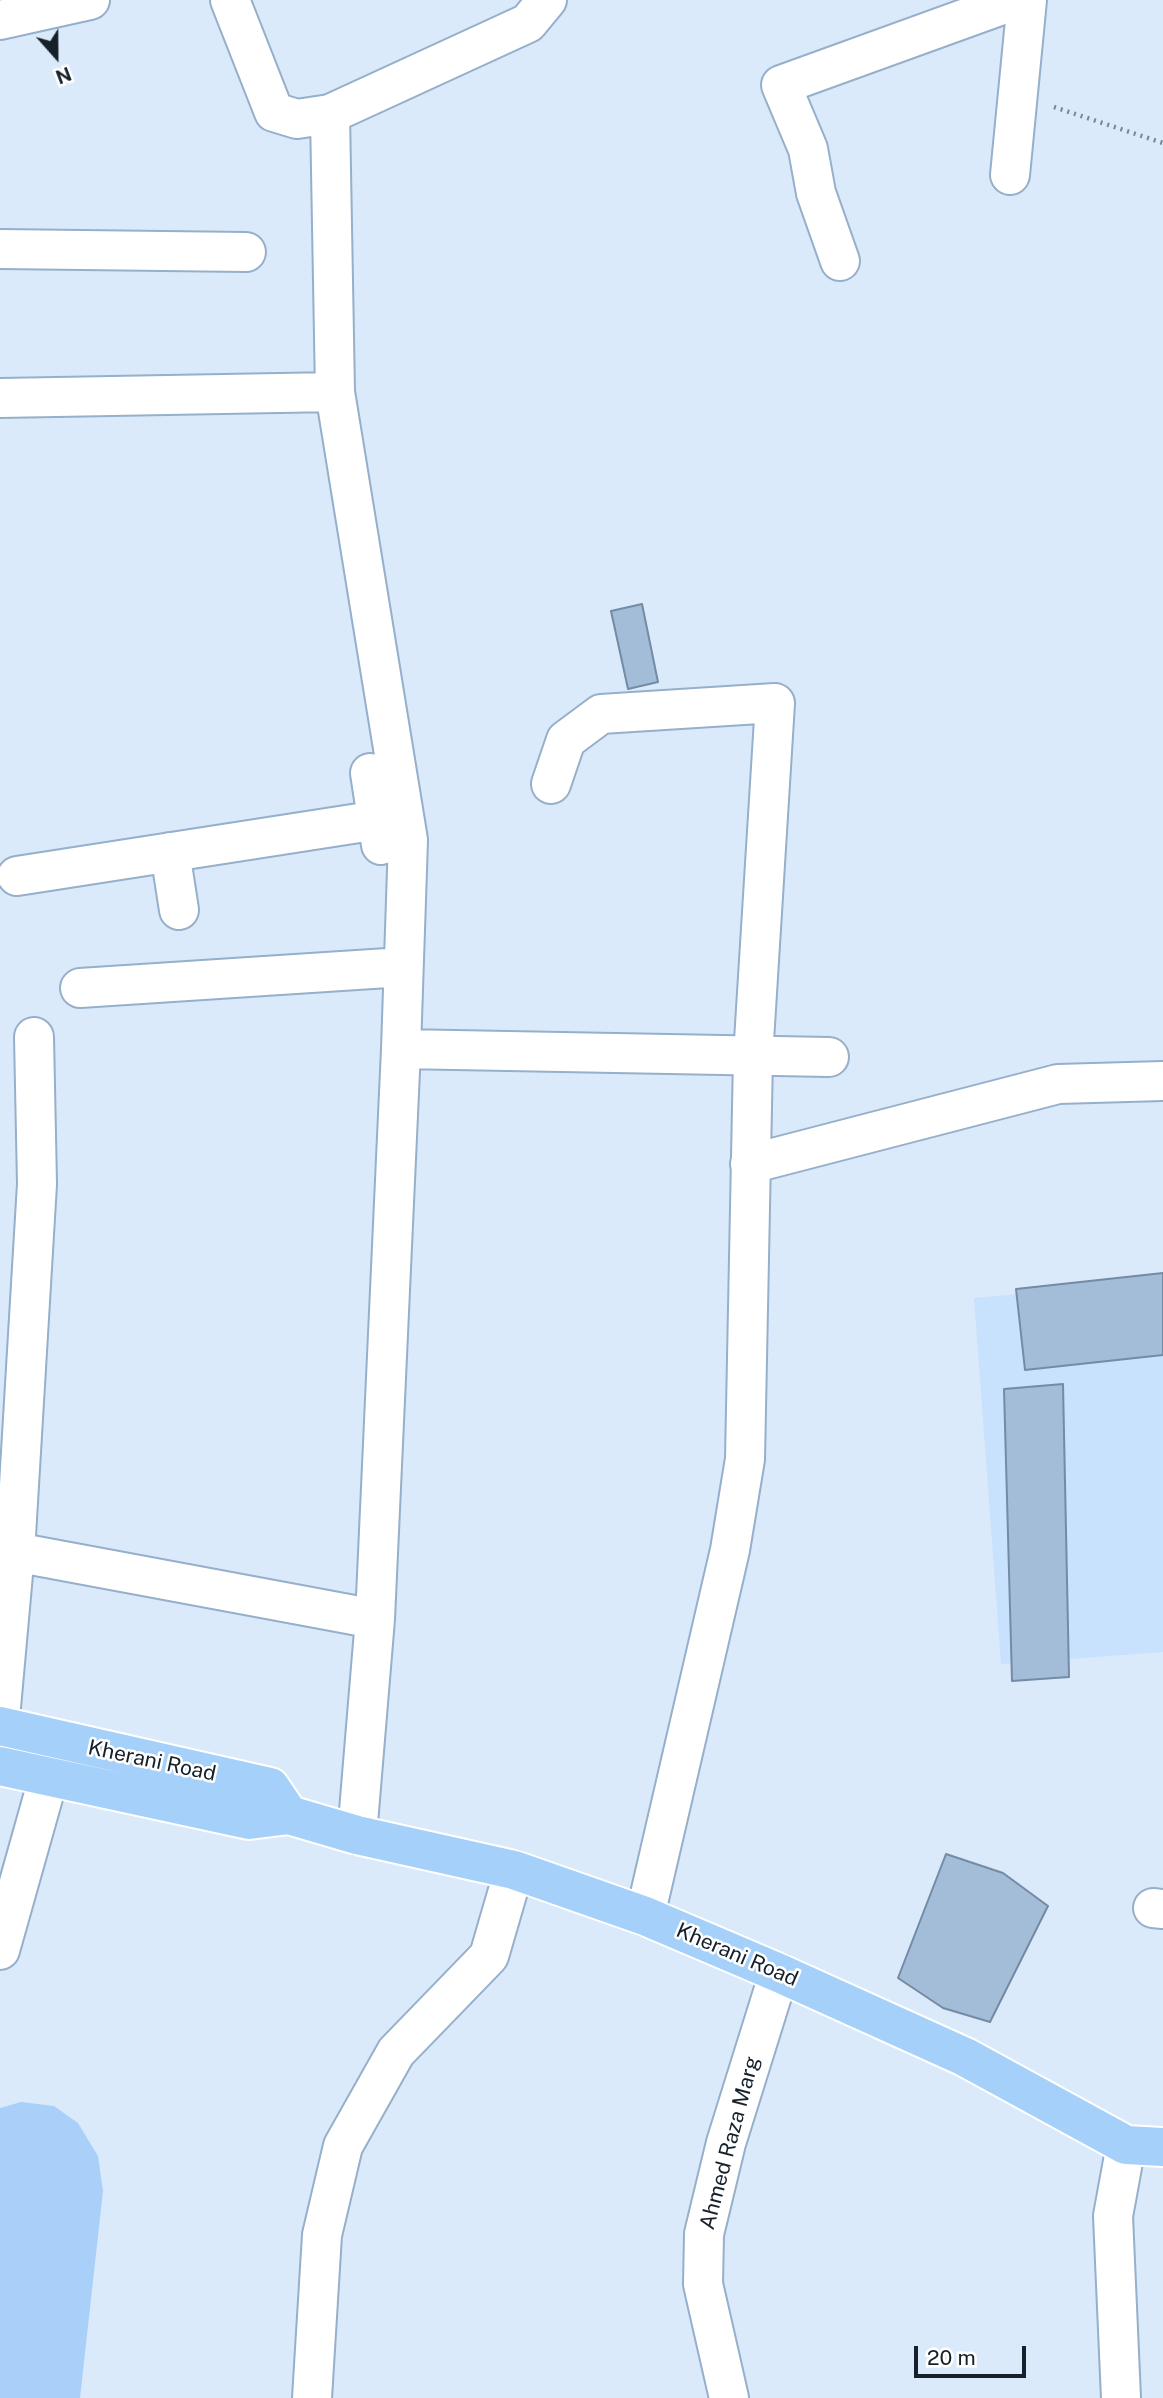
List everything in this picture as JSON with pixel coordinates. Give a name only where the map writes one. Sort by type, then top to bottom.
[{"type":"main road","name":"Kherani Road","points":[[0,1726],[52,1758]]},
{"type":"main road","name":"Kherani Road","points":[[0,1766],[52,1758],[270,1787],[289,1815],[357,1835],[514,1870],[645,1916],[965,2057],[1126,2145],[1163,2147]]},
{"type":"street","points":[[0,20],[90,0]]},
{"type":"street","points":[[230,0],[274,112],[297,119],[330,114],[528,23],[547,0]]},
{"type":"street","points":[[840,261],[816,193],[808,149],[781,85],[1016,0]]},
{"type":"street","points":[[1010,175],[1027,0]]},
{"type":"street","points":[[330,114],[335,392],[391,818],[390,899]]},
{"type":"street","points":[[0,249],[246,252]]},
{"type":"street","points":[[0,398],[335,392]]},
{"type":"street","points":[[551,784],[566,740],[601,715],[775,703],[753,1057],[745,1459],[730,1550],[645,1916]]},
{"type":"street","points":[[357,1835],[375,1619],[408,840],[391,818],[370,773]]},
{"type":"street","points":[[17,876],[391,818]]},
{"type":"street","points":[[170,852],[180,910]]},
{"type":"street","points":[[80,988],[404,967]]},
{"type":"street","points":[[0,1718],[15,1552],[37,1184],[34,1037]]},
{"type":"street","points":[[401,1049],[829,1057]]},
{"type":"street","points":[[750,1164],[1058,1084],[1163,1081]]},
{"type":"street","points":[[15,1552],[375,1619]]},
{"type":"street","points":[[0,1950],[52,1758]]},
{"type":"street","points":[[312,2398],[321,2235],[343,2146],[396,2052],[489,1956],[514,1870]]},
{"type":"street","name":"Ahmed Raza Marg","points":[[729,2398],[703,2284],[704,2234],[726,2143],[779,1973]]},
{"type":"street","points":[[1121,2398],[1114,2216],[1126,2145]]},
{"type":"path","points":[[1018,95],[1163,143]]},
{"type":"shaded area","points":[[1163,1281],[1163,1652],[1001,1664],[974,1298]]},
{"type":"shaded area","points":[[21,2102],[54,2106],[78,2123],[98,2156],[103,2191],[80,2398],[0,2398],[0,2108]]},
{"type":"building","points":[[642,604],[658,682],[628,689],[611,611]]},
{"type":"building","points":[[1163,1273],[1163,1355],[1025,1370],[1016,1289]]},
{"type":"building","points":[[1063,1384],[1069,1677],[1012,1681],[1004,1389]]},
{"type":"building","points":[[946,1854],[1003,1873],[1048,1906],[990,2022],[943,2008],[898,1978]]}]
